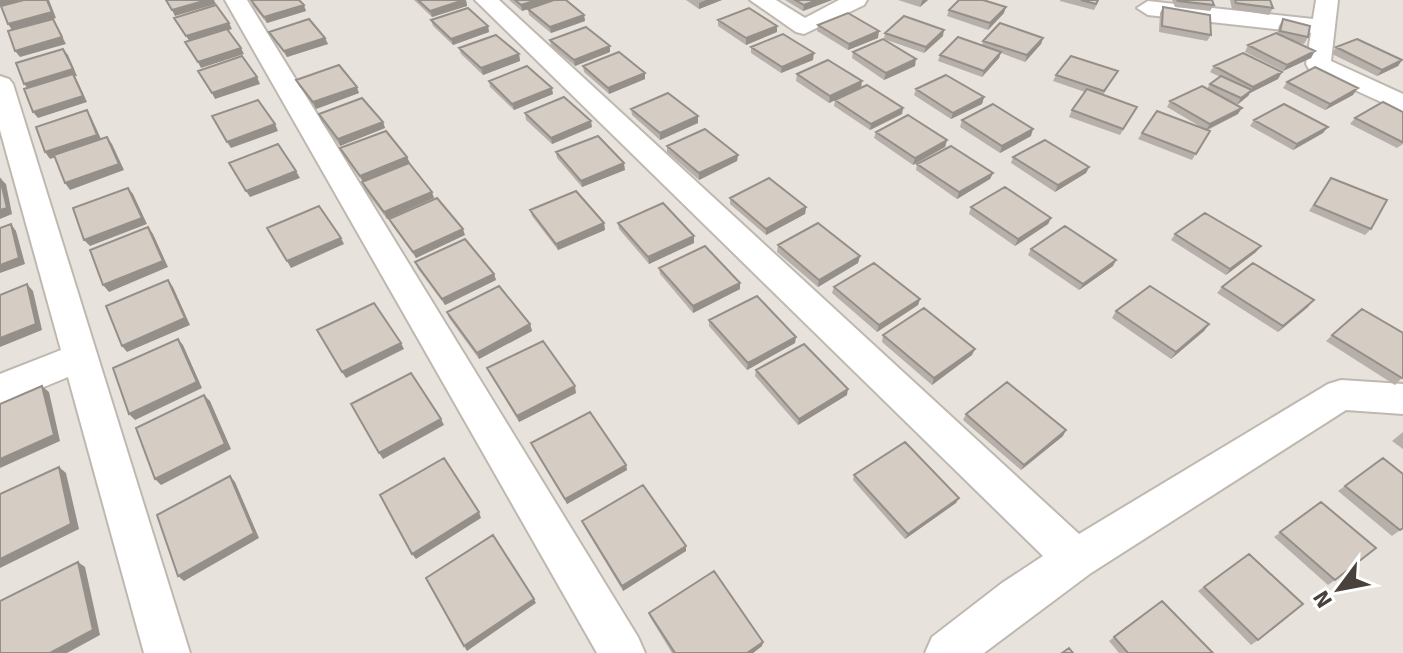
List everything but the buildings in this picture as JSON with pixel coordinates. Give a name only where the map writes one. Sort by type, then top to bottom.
[{"type":"street","points":[[236,0],[622,653]]},
{"type":"street","points":[[486,0],[1076,559]]},
{"type":"street","points":[[761,0],[804,27],[856,0]]},
{"type":"street","points":[[1327,0],[1318,64],[1403,104]]},
{"type":"street","points":[[1148,8],[1322,27]]},
{"type":"street","points":[[0,84],[167,653]]},
{"type":"street","points":[[0,390],[81,356]]},
{"type":"street","points":[[948,653],[1018,598],[1076,559],[1341,395],[1403,399]]},
{"type":"shaded area","points":[[0,0],[1403,0],[1403,653],[0,653]]}]
